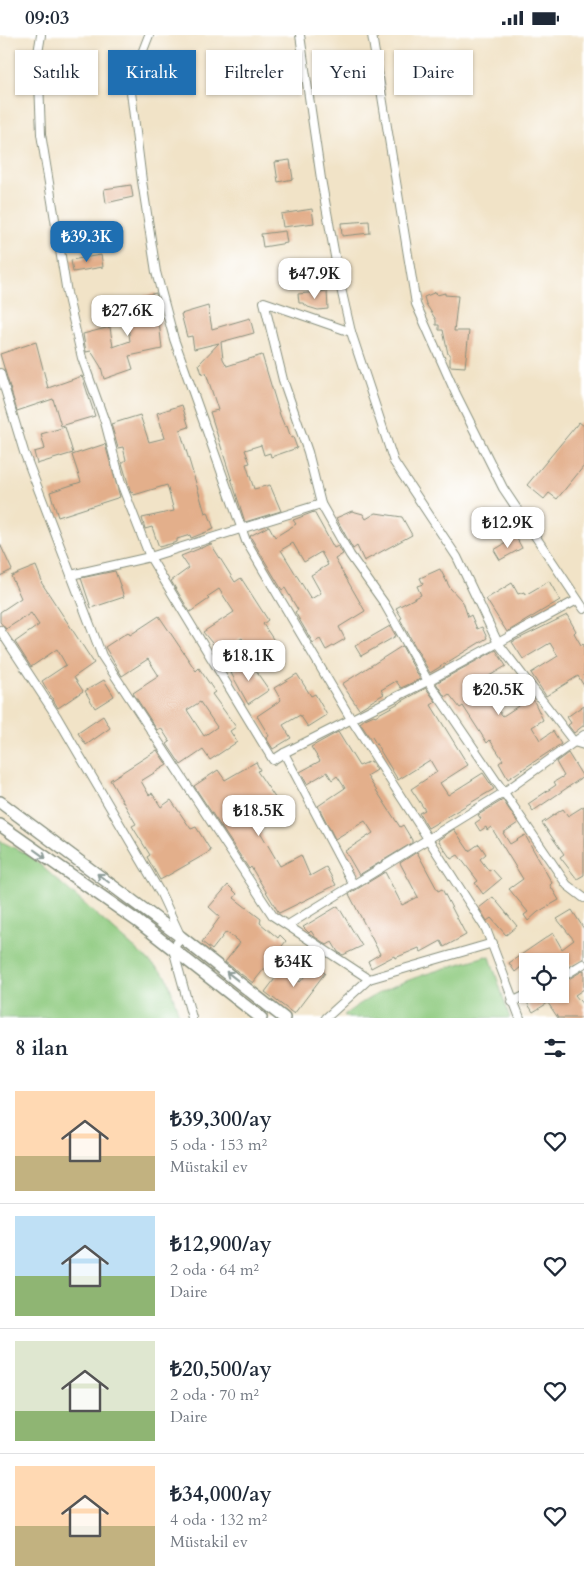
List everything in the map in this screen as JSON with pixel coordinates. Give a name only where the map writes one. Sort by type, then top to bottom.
[{"type":"main road","points":[[0,802],[181,937],[284,1018]]},
{"type":"main road","points":[[0,825],[173,949],[261,1018]]},
{"type":"street","points":[[41,35],[38,53],[41,134],[67,293],[82,358],[105,422],[121,483],[150,557],[273,760],[428,681],[577,600]]},
{"type":"street","points":[[149,35],[130,84],[156,272],[174,339],[246,541],[351,719],[493,943],[512,1002],[520,1018]]},
{"type":"street","points":[[300,35],[321,179],[351,333],[394,462],[457,557],[498,643],[574,742],[584,745]]},
{"type":"street","points":[[372,35],[416,304],[456,394],[503,488],[584,609]]},
{"type":"street","points":[[351,333],[264,302],[283,380],[308,452],[321,504],[350,555],[384,603],[428,681],[567,885],[584,898]]},
{"type":"street","points":[[0,373],[24,452],[102,656],[273,916],[370,979]]},
{"type":"street","points":[[71,575],[150,557],[321,504]]},
{"type":"street","points":[[0,630],[57,717],[156,886],[181,937],[173,949],[192,1018]]},
{"type":"street","points":[[288,925],[503,793],[584,735]]},
{"type":"street","points":[[284,753],[353,884]]},
{"type":"street","points":[[326,1018],[370,979],[493,943]]},
{"type":"street","points":[[569,973],[584,964]]},
{"type":"street","points":[[512,1002],[519,998]]},
{"type":"green space","points":[[0,841],[29,855],[167,977],[180,1018],[0,1018]]},
{"type":"green space","points":[[486,956],[490,957],[510,1018],[349,1018],[344,1015],[361,1003],[395,986]]},
{"type":"building","points":[[290,160],[293,179],[278,182],[275,162]]},
{"type":"building","points":[[131,185],[133,197],[106,203],[104,189]]},
{"type":"building","points":[[312,209],[314,223],[283,227],[281,214]]},
{"type":"building","points":[[369,221],[370,233],[342,236],[341,223]]},
{"type":"building","points":[[285,231],[287,243],[263,247],[261,234]]},
{"type":"building","points":[[101,255],[103,267],[73,272],[71,260]]},
{"type":"building","points":[[327,291],[328,309],[318,310],[299,303],[298,294]]},
{"type":"building","points":[[436,292],[437,295],[445,293],[445,295],[458,296],[454,331],[469,331],[465,367],[450,366],[450,354],[448,354],[443,330],[439,330],[439,325],[436,325],[436,320],[426,304],[424,297]]},
{"type":"building","points":[[156,293],[162,349],[129,356],[133,369],[104,379],[101,367],[91,351],[86,352],[83,334],[110,327],[113,347],[130,341],[126,312],[123,312],[121,301]]},
{"type":"building","points":[[208,306],[212,329],[250,318],[254,333],[221,342],[223,359],[227,366],[262,355],[280,415],[297,448],[271,457],[270,453],[264,455],[261,445],[245,450],[250,463],[246,464],[254,489],[270,485],[281,511],[245,522],[210,412],[218,410],[206,373],[202,374],[199,364],[219,343],[194,349],[192,336],[187,337],[181,314]]},
{"type":"building","points":[[36,342],[48,388],[82,376],[95,416],[61,426],[53,399],[17,411],[0,354]]},
{"type":"building","points":[[182,405],[189,427],[180,430],[205,513],[208,512],[214,529],[191,538],[190,535],[177,539],[177,542],[159,547],[152,527],[145,529],[142,518],[174,511],[167,485],[134,495],[133,492],[131,493],[122,463],[126,460],[123,447],[118,448],[111,424],[140,415],[149,442],[165,438],[157,413]]},
{"type":"building","points":[[579,422],[584,426],[584,466],[557,499],[549,493],[544,499],[527,485]]},
{"type":"building","points":[[65,427],[73,453],[37,464],[34,452],[45,449],[41,434]]},
{"type":"building","points":[[105,444],[120,497],[58,517],[50,492],[81,482],[72,455]]},
{"type":"building","points":[[352,511],[363,514],[366,519],[376,513],[402,517],[412,535],[364,561],[357,546],[353,549],[336,518]]},
{"type":"building","points":[[314,512],[334,548],[338,546],[343,554],[335,559],[365,611],[339,627],[345,639],[326,650],[320,639],[313,643],[295,612],[298,610],[285,588],[282,590],[250,536],[269,526],[275,537],[296,524],[293,520]],"holes":[[[293,543],[304,562],[321,552],[328,565],[311,575],[321,593],[311,599],[281,550]]]},
{"type":"building","points":[[516,537],[522,548],[500,560],[494,550]]},
{"type":"building","points":[[0,544],[12,570],[0,576]]},
{"type":"building","points":[[211,544],[235,582],[241,578],[268,620],[263,624],[275,642],[254,656],[242,638],[220,653],[203,632],[234,612],[219,589],[207,597],[209,599],[190,612],[171,581],[189,568],[181,556]]},
{"type":"building","points":[[36,566],[41,582],[94,663],[74,677],[83,691],[58,708],[42,681],[66,665],[57,649],[31,667],[15,642],[39,625],[31,613],[6,629],[0,622],[0,612],[21,598],[11,576]]},
{"type":"building","points":[[440,569],[450,588],[463,602],[468,617],[471,615],[477,629],[482,627],[487,638],[430,673],[400,619],[402,618],[396,608],[421,595],[417,586],[423,584],[420,578]]},
{"type":"building","points":[[115,571],[124,597],[91,608],[81,578]]},
{"type":"building","points":[[549,581],[560,600],[507,632],[486,599],[512,583],[518,594],[524,592],[525,595]]},
{"type":"building","points":[[567,615],[581,645],[584,644],[584,686],[578,676],[546,696],[531,673],[558,656],[550,643],[523,659],[512,642]]},
{"type":"building","points":[[159,616],[196,671],[199,668],[215,692],[212,694],[236,727],[230,731],[237,742],[210,760],[203,750],[181,765],[167,744],[170,742],[161,728],[157,730],[133,693],[159,676],[148,659],[122,676],[105,647],[128,632],[130,635]],"holes":[[[200,702],[217,727],[204,736],[187,710]]]},
{"type":"building","points":[[390,626],[396,636],[361,656],[355,646]]},
{"type":"building","points":[[402,646],[420,679],[401,688],[396,681],[381,690],[384,694],[359,709],[342,684]]},
{"type":"building","points":[[496,650],[506,666],[479,682],[492,703],[503,716],[532,697],[543,720],[532,727],[540,740],[553,731],[561,744],[508,779],[499,763],[503,760],[490,740],[487,743],[463,706],[460,708],[449,694],[445,697],[436,683]]},
{"type":"building","points":[[249,661],[269,690],[248,704],[231,673]]},
{"type":"building","points":[[297,674],[311,696],[315,694],[327,715],[308,727],[300,715],[283,725],[291,738],[273,749],[266,738],[269,736],[257,716],[281,700],[274,688]]},
{"type":"building","points":[[104,680],[114,696],[95,708],[85,691]]},
{"type":"building","points":[[426,688],[436,702],[431,705],[468,765],[440,783],[448,795],[483,773],[494,789],[428,828],[419,813],[425,810],[411,789],[437,772],[430,760],[398,780],[372,737],[370,738],[360,723]]},
{"type":"building","points":[[584,705],[584,725],[574,733],[568,725],[571,723],[567,717]]},
{"type":"building","points":[[103,716],[110,728],[86,745],[78,733]]},
{"type":"building","points":[[338,732],[359,766],[371,761],[377,770],[367,776],[400,827],[403,825],[412,840],[412,843],[359,875],[345,851],[373,833],[365,821],[335,839],[318,806],[345,788],[337,776],[332,780],[327,772],[307,784],[300,772],[320,761],[311,747]]},
{"type":"building","points":[[157,750],[167,765],[141,781],[149,795],[152,793],[161,807],[171,800],[191,829],[196,827],[211,851],[160,880],[147,857],[150,855],[132,826],[136,824],[110,780]]},
{"type":"building","points":[[568,753],[583,777],[533,811],[528,804],[556,785],[554,782],[564,776],[556,762]]},
{"type":"building","points":[[256,762],[260,770],[257,771],[278,802],[252,818],[280,866],[301,855],[310,876],[326,867],[336,885],[279,913],[251,867],[249,869],[194,786],[218,770],[225,780]]},
{"type":"building","points":[[503,800],[518,823],[503,833],[510,844],[525,835],[552,883],[550,885],[559,900],[538,912],[528,921],[524,915],[528,912],[509,889],[523,879],[491,827],[487,830],[486,827],[480,831],[475,823],[481,819],[478,815]]},
{"type":"building","points":[[584,806],[584,875],[577,879],[560,857],[564,854],[542,823],[563,809],[568,816]]},
{"type":"building","points":[[454,829],[469,851],[479,844],[486,854],[480,859],[489,871],[492,869],[501,879],[483,894],[475,883],[478,881],[458,855],[451,859],[438,840]]},
{"type":"building","points":[[417,852],[438,891],[442,889],[466,935],[444,947],[441,941],[421,952],[419,948],[395,958],[394,956],[371,968],[368,961],[380,954],[349,894],[385,872],[402,905],[418,897],[400,863]]},
{"type":"building","points":[[228,885],[237,894],[234,898],[261,919],[260,923],[278,938],[280,935],[286,941],[253,983],[225,962],[240,943],[226,932],[212,950],[202,942],[220,917],[209,907]]},
{"type":"building","points":[[493,897],[517,926],[506,935],[491,918],[487,921],[479,908]]},
{"type":"building","points":[[338,906],[362,946],[343,955],[338,952],[332,942],[327,945],[315,937],[311,931],[309,933],[303,927]]},
{"type":"building","points":[[572,910],[584,929],[584,959],[569,966],[569,953],[524,953],[553,933],[562,949],[574,940],[557,919]]},
{"type":"building","points":[[519,956],[519,969],[515,972],[509,963]]},
{"type":"building","points":[[315,964],[325,973],[294,1014],[265,992],[283,968],[300,982]]},
{"type":"building","points":[[584,970],[584,989],[575,995],[584,1006],[584,1018],[558,1018],[548,1003],[569,1003],[569,979]]},
{"type":"building","points":[[527,1003],[548,1003],[533,1012]]}]
